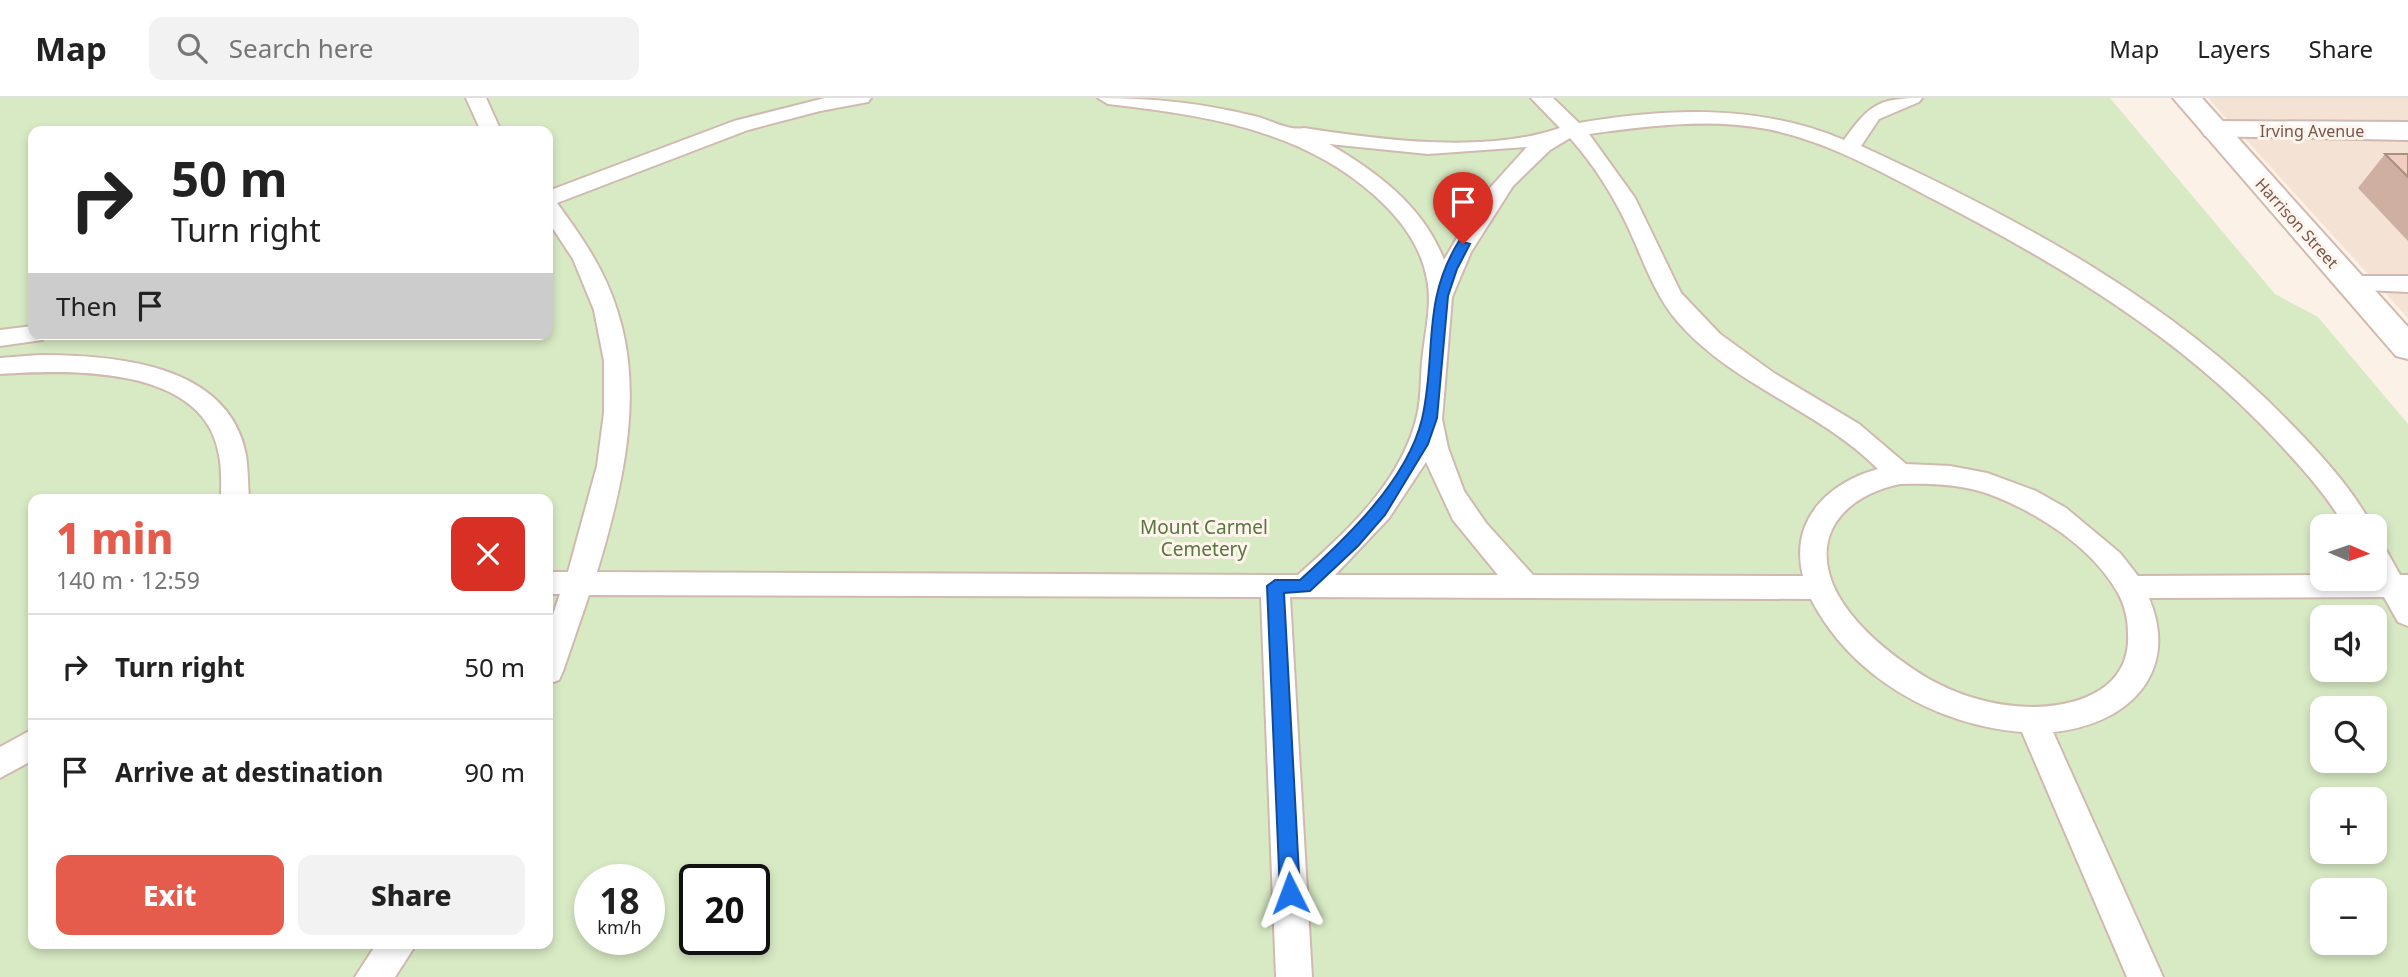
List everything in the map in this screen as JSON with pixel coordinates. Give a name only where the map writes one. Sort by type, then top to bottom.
[{"type":"main road","name":"Harrison Street","points":[[2186,98],[2408,348]]},
{"type":"main road","name":"Irving Avenue","points":[[2215,130],[2408,131]]},
{"type":"lane","points":[[476,98],[489,126]]},
{"type":"lane","points":[[553,197],[759,120],[796,109],[861,98]]},
{"type":"lane","points":[[1108,98],[1188,110],[1332,138],[1427,146],[1489,144],[1656,119],[1723,117],[1788,128],[1849,148],[2052,251],[2161,320],[2230,377],[2276,423],[2338,493],[2351,514]]},
{"type":"lane","points":[[1541,98],[1632,211],[1670,295],[1686,316],[1734,359],[1858,437],[1882,454],[1900,474]]},
{"type":"lane","points":[[1849,148],[1871,115],[1912,98]]},
{"type":"lane","points":[[1269,127],[1346,164],[1394,202],[1415,224],[1430,250],[1438,272],[1441,296],[1430,418],[1434,452],[1443,480],[1481,539],[1525,587]]},
{"type":"lane","points":[[1441,296],[1450,269],[1480,217],[1541,146],[1569,132]]},
{"type":"lane","points":[[553,213],[584,259],[600,298],[617,357],[620,392],[612,462],[578,583],[553,656]]},
{"type":"lane","points":[[2351,284],[2408,284]]},
{"type":"lane","points":[[0,338],[28,335]]},
{"type":"lane","points":[[0,366],[99,363],[133,369],[186,389],[221,422],[232,445],[237,475],[235,494]]},
{"type":"lane","points":[[1290,586],[1353,542],[1380,511],[1421,444],[1430,418]]},
{"type":"lane","points":[[1900,474],[1957,477],[2021,496],[2083,534],[2116,566],[2130,587],[2143,623],[2145,645],[2141,665],[2131,683],[2118,697],[2099,708],[2057,719],[2032,720],[1982,712],[1954,704],[1901,678],[1854,639],[1821,588],[1813,550],[1822,519],[1846,492],[1863,483],[1900,474]]},
{"type":"lane","points":[[2387,571],[2399,586],[2408,614]]},
{"type":"lane","points":[[553,583],[1821,588]]},
{"type":"lane","points":[[1290,586],[1294,977]]},
{"type":"lane","points":[[2130,587],[2399,586]]},
{"type":"lane","points":[[2032,720],[2146,977]]},
{"type":"lane","points":[[0,764],[28,746]]},
{"type":"lane","points":[[373,977],[394,949]]},
{"type":"shaded area","points":[[2208,98],[2408,98],[2408,318]]},
{"type":"green space","name":"Mount Carmel Cemetery","points":[[0,98],[2110,98],[2275,294],[2318,317],[2408,424],[2408,977],[0,977]]},
{"type":"building","points":[[2385,154],[2408,154],[2408,177]]},
{"type":"route","points":[[1290,893],[1275,586],[1304,586],[1353,542],[1380,511],[1421,444],[1430,418],[1441,296],[1450,269],[1463,244]]}]
